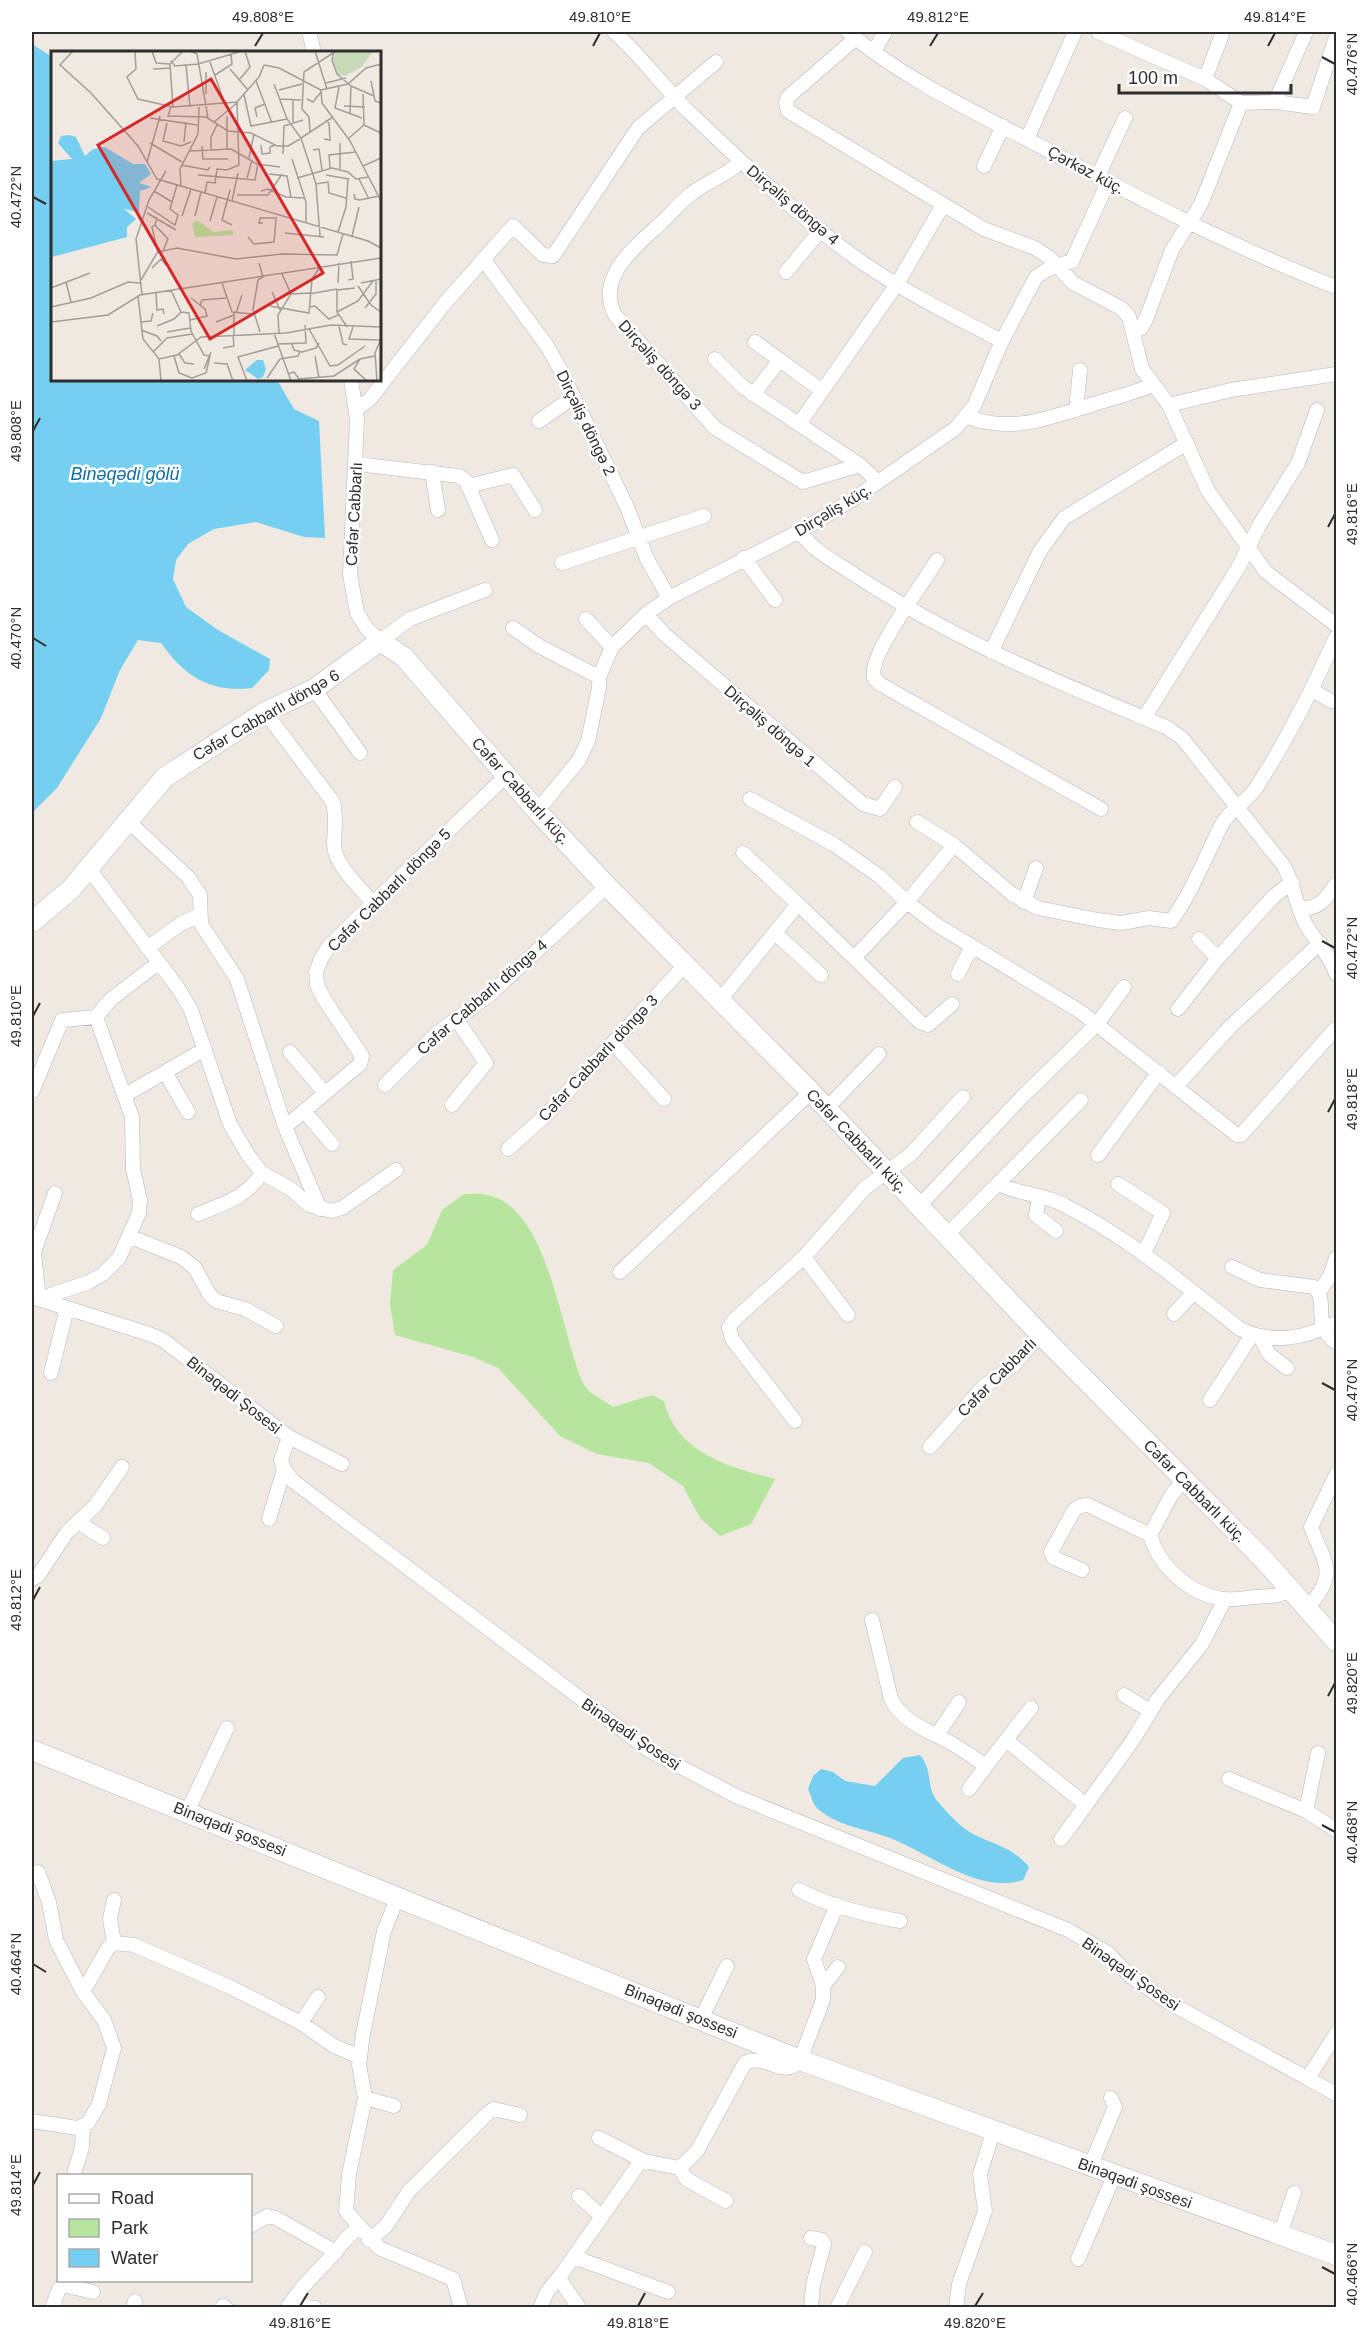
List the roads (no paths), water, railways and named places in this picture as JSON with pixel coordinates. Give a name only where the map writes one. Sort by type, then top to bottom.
[{"type":"street","points":[[309,32],[314,51]]},
{"type":"street","name":"Dirçəliş döngə 4","points":[[614,32],[675,99],[741,161],[821,230],[897,284],[1002,341]]},
{"type":"street","points":[[874,51],[885,32]]},
{"type":"street","points":[[1027,139],[1076,32]]},
{"type":"street","points":[[1098,32],[1205,79],[1241,103],[1275,102],[1313,107],[1336,37]]},
{"type":"street","points":[[1205,79],[1223,32]]},
{"type":"street","points":[[1275,102],[1306,32]]},
{"type":"street","points":[[852,35],[788,97],[786,103],[788,111],[984,229],[1035,248],[1050,258],[1055,267],[1073,283],[1121,308],[1129,317],[1134,332],[1137,356],[1152,385],[1169,405],[1208,491],[1266,572],[1336,625]]},
{"type":"street","name":"Çərkəz küç.","points":[[852,35],[917,81],[1189,224],[1336,287]]},
{"type":"street","points":[[357,409],[370,399],[483,259],[513,226],[543,255],[553,256],[638,128],[716,62]]},
{"type":"street","points":[[1134,332],[1141,328],[1146,319],[1172,250],[1201,204],[1241,103]]},
{"type":"street","name":"Dirçəliş küç.","points":[[537,811],[579,760],[588,741],[599,688],[599,677],[612,647],[646,614],[669,598],[800,531],[878,482],[956,428],[968,417],[980,395],[1002,341],[1036,277],[1072,261],[1079,251],[1125,118]]},
{"type":"street","points":[[984,166],[1003,126]]},
{"type":"street","name":"Dirçəliş döngə 3","points":[[741,161],[727,173],[690,194],[630,252],[614,274],[609,304],[615,315],[715,428],[745,448],[803,482],[860,465]]},
{"type":"street","points":[[799,424],[897,284],[943,205]]},
{"type":"street","points":[[786,272],[821,230]]},
{"type":"street","name":"Dirçəliş döngə 2","points":[[483,259],[547,346],[627,507],[650,567],[669,598]]},
{"type":"street","points":[[754,342],[821,390]]},
{"type":"street","points":[[715,359],[753,395],[860,465],[878,482]]},
{"type":"street","points":[[753,395],[778,361]]},
{"type":"street","points":[[1076,410],[1080,370]]},
{"type":"street","points":[[1169,405],[1231,390],[1336,374]]},
{"type":"street","name":"Cəfər Cabbarlı","points":[[351,381],[357,409],[357,464],[350,574],[357,613],[367,630],[380,641]]},
{"type":"street","points":[[968,417],[986,423],[1016,426],[1035,423],[1128,395],[1152,385]]},
{"type":"street","points":[[539,421],[572,398]]},
{"type":"street","points":[[1144,718],[1249,549],[1260,524],[1298,463],[1317,410]]},
{"type":"street","points":[[991,652],[1040,551],[1064,519],[1186,443]]},
{"type":"street","points":[[357,464],[459,476],[468,486],[492,540]]},
{"type":"street","points":[[432,472],[438,510]]},
{"type":"street","points":[[468,486],[513,475],[535,510]]},
{"type":"street","points":[[562,563],[704,516]]},
{"type":"street","points":[[800,531],[814,548],[905,609],[1045,678],[1166,727],[1182,738],[1284,866],[1292,882],[1306,925],[1320,942],[1336,974]]},
{"type":"street","points":[[744,558],[775,600]]},
{"type":"street","points":[[937,560],[905,609],[874,667],[874,678],[1101,809]]},
{"type":"street","points":[[380,641],[410,619],[485,590]]},
{"type":"street","name":"Dirçəliş döngə 1","points":[[646,614],[664,634],[863,804],[880,809],[895,787]]},
{"type":"street","points":[[586,619],[612,647]]},
{"type":"street","points":[[513,628],[539,646],[599,677]]},
{"type":"street","points":[[917,822],[954,845],[1024,902],[1052,913],[1074,918],[1121,922],[1149,918],[1171,921],[1196,884],[1223,824],[1251,796],[1261,780],[1312,690],[1336,637]]},
{"type":"street","name":"Cəfər Cabbarlı döngə 6","points":[[32,922],[55,904],[88,869],[172,771],[265,712],[314,689],[380,641]]},
{"type":"street","name":"Cəfər Cabbarlı küç.","points":[[380,641],[404,657],[537,811],[607,886],[811,1092],[1040,1334],[1291,1589],[1336,1641]]},
{"type":"street","points":[[314,689],[360,753]]},
{"type":"street","points":[[1312,690],[1331,701]]},
{"type":"street","points":[[265,712],[333,802],[337,816],[335,852],[339,862],[373,903]]},
{"type":"street","name":"Cəfər Cabbarlı döngə 5","points":[[285,1127],[360,1064],[362,1056],[317,985],[316,972],[329,946],[506,776]]},
{"type":"street","points":[[750,799],[835,845],[879,876],[907,902],[971,948],[1062,1000],[1097,1024],[1177,1085],[1232,1132],[1241,1135],[1336,1028]]},
{"type":"street","points":[[128,821],[195,886],[200,895],[200,915],[205,931],[230,965],[237,979],[285,1127],[320,1209]]},
{"type":"street","points":[[854,958],[907,902],[954,845]]},
{"type":"street","points":[[743,853],[920,1022],[928,1025],[952,1005]]},
{"type":"street","points":[[1024,902],[1036,868]]},
{"type":"street","points":[[88,869],[178,988],[191,1010],[230,1124],[262,1173],[320,1209],[332,1211],[342,1209],[396,1170]]},
{"type":"street","points":[[1178,1009],[1218,958],[1273,897],[1292,882]]},
{"type":"street","points":[[1300,908],[1310,909],[1320,906],[1336,884]]},
{"type":"street","name":"Cəfər Cabbarlı döngə 4","points":[[385,1084],[437,1033],[488,996],[607,886]]},
{"type":"street","points":[[720,1000],[798,904]]},
{"type":"street","points":[[147,948],[182,923],[200,915]]},
{"type":"street","points":[[775,933],[821,975]]},
{"type":"street","points":[[1199,939],[1218,958]]},
{"type":"street","points":[[1177,1085],[1230,1027],[1320,942]]},
{"type":"street","points":[[958,974],[971,948]]},
{"type":"street","points":[[32,1092],[62,1020],[96,1017],[110,1000],[158,963]]},
{"type":"street","name":"Cəfər Cabbarlı döngə 3","points":[[508,1149],[546,1115],[685,965]]},
{"type":"street","points":[[918,1206],[1022,1097],[1097,1024],[1124,987]]},
{"type":"street","points":[[55,1193],[34,1252],[35,1298],[89,1282],[103,1274],[119,1258],[140,1214],[140,1200],[133,1169],[132,1117],[96,1017]]},
{"type":"street","points":[[452,1105],[486,1063],[457,1020]]},
{"type":"street","points":[[613,1043],[664,1099]]},
{"type":"street","points":[[125,1095],[205,1049]]},
{"type":"street","points":[[290,1052],[325,1093]]},
{"type":"street","points":[[826,1109],[879,1054]]},
{"type":"street","points":[[165,1072],[188,1112]]},
{"type":"street","points":[[1098,1155],[1159,1072]]},
{"type":"street","points":[[620,1272],[811,1092]]},
{"type":"street","points":[[795,1421],[732,1339],[729,1327],[804,1257],[866,1188],[910,1155],[963,1097]]},
{"type":"street","points":[[947,1235],[1081,1100]]},
{"type":"street","points":[[304,1111],[332,1144]]},
{"type":"street","points":[[198,1214],[232,1201],[247,1191],[262,1173]]},
{"type":"street","points":[[999,1184],[1067,1207],[1144,1253],[1240,1329],[1256,1336],[1292,1339],[1336,1323]]},
{"type":"street","points":[[1118,1184],[1163,1213],[1144,1253]]},
{"type":"street","points":[[1039,1196],[1036,1215],[1056,1232]]},
{"type":"street","points":[[131,1237],[181,1257],[195,1268],[216,1301],[245,1309],[276,1326]]},
{"type":"street","points":[[804,1257],[848,1315]]},
{"type":"street","points":[[1319,1292],[1330,1276],[1336,1258]]},
{"type":"street","points":[[1232,1268],[1260,1280],[1314,1287],[1319,1292],[1323,1329],[1336,1342]]},
{"type":"street","points":[[1174,1314],[1194,1292]]},
{"type":"street","name":"Binəqədi Şosesi","points":[[35,1298],[163,1340],[289,1437],[281,1460],[284,1469],[302,1489],[650,1751],[738,1797],[1068,1930],[1108,1953],[1130,1976],[1168,2002],[1336,2094]]},
{"type":"street","points":[[51,1373],[67,1308]]},
{"type":"street","name":"Cəfər Cabbarlı","points":[[930,1447],[983,1387],[1014,1365],[1040,1334]]},
{"type":"street","points":[[1256,1336],[1269,1354],[1287,1368]]},
{"type":"street","points":[[1210,1400],[1256,1336]]},
{"type":"street","points":[[289,1437],[342,1464]]},
{"type":"street","points":[[32,1579],[38,1575],[67,1532],[95,1506],[122,1467]]},
{"type":"street","points":[[269,1519],[284,1469]]},
{"type":"street","points":[[1307,1608],[1324,1588],[1328,1571],[1311,1527],[1336,1475]]},
{"type":"street","points":[[1184,1481],[1172,1494],[1150,1535],[1154,1550],[1174,1573],[1203,1594],[1225,1599],[1280,1596],[1291,1589]]},
{"type":"street","points":[[1082,1570],[1054,1558],[1051,1552],[1074,1510],[1080,1506],[1088,1505],[1150,1535]]},
{"type":"street","points":[[78,1522],[103,1538]]},
{"type":"street","points":[[1061,1839],[1133,1740],[1150,1711],[1202,1644],[1225,1599]]},
{"type":"street","points":[[872,1620],[891,1699],[897,1710],[912,1723],[986,1766]]},
{"type":"street","points":[[1125,1695],[1150,1711]]},
{"type":"street","points":[[937,1736],[959,1702]]},
{"type":"street","points":[[969,1789],[1031,1708]]},
{"type":"street","points":[[187,1812],[227,1728]]},
{"type":"street","points":[[1006,1740],[1086,1805]]},
{"type":"street","name":"Binəqədi şossesi","points":[[32,1750],[800,2060],[1336,2255]]},
{"type":"street","points":[[1306,1811],[1318,1752]]},
{"type":"street","points":[[1229,1779],[1306,1811],[1336,1830]]},
{"type":"street","points":[[32,2121],[68,2128],[82,2127],[92,2117],[99,2103],[114,2048],[104,2020],[82,1992],[56,1940],[49,1902],[38,1872]]},
{"type":"street","points":[[800,1890],[818,1900],[900,1921]]},
{"type":"street","points":[[398,1896],[384,1931],[360,2057],[365,2098],[349,2174],[346,2211],[378,2248],[453,2280],[457,2286],[461,2307]]},
{"type":"street","points":[[114,1900],[110,1919],[114,1943]]},
{"type":"street","points":[[680,2168],[697,2151],[745,2064],[758,2060],[788,2070],[795,2068],[800,2060],[820,2009],[823,1986],[814,1959],[837,1905]]},
{"type":"street","points":[[82,1992],[108,1948],[114,1943],[134,1945],[230,1987],[301,2023],[334,2046],[360,2057]]},
{"type":"street","points":[[701,2019],[727,1966]]},
{"type":"street","points":[[823,1986],[838,1967]]},
{"type":"street","points":[[301,2023],[318,1997]]},
{"type":"street","points":[[1308,2078],[1336,2034]]},
{"type":"street","points":[[365,2098],[394,2106]]},
{"type":"street","points":[[1090,2167],[1115,2107],[1111,2098]]},
{"type":"street","points":[[369,2240],[386,2226],[409,2191],[489,2112],[494,2109],[520,2115]]},
{"type":"street","points":[[75,2170],[82,2148],[82,2127]]},
{"type":"street","points":[[956,2307],[960,2284],[985,2211],[980,2174],[993,2132]]},
{"type":"street","points":[[599,2138],[644,2161],[680,2168]]},
{"type":"street","points":[[540,2307],[547,2292],[601,2216],[638,2165],[644,2161]]},
{"type":"street","points":[[680,2168],[686,2179],[726,2201]]},
{"type":"street","points":[[1078,2259],[1114,2175]]},
{"type":"street","points":[[1280,2235],[1294,2193]]},
{"type":"street","points":[[579,2196],[601,2216]]},
{"type":"street","points":[[252,2225],[267,2217],[276,2218],[336,2252]]},
{"type":"street","points":[[288,2306],[307,2279],[336,2252],[347,2236],[359,2227]]},
{"type":"street","points":[[811,2238],[822,2240],[824,2244],[813,2285],[812,2307]]},
{"type":"street","points":[[837,2307],[865,2252]]},
{"type":"street","points":[[574,2257],[668,2292]]},
{"type":"street","points":[[559,2278],[579,2307]]},
{"type":"street","points":[[52,2307],[63,2285],[93,2292]]},
{"type":"street","points":[[288,2306],[315,2307]]},
{"type":"water","name":"Binəqədi gölü","points":[[32,44],[51,56],[51,381],[278,381],[294,409],[319,421],[325,538],[304,537],[256,522],[214,529],[188,544],[176,560],[173,579],[186,607],[218,630],[270,659],[269,670],[252,688],[223,688],[199,680],[189,673],[179,665],[161,643],[138,640],[120,670],[101,718],[57,788],[32,813]]},
{"type":"water","points":[[920,1755],[927,1767],[932,1791],[938,1802],[968,1831],[1010,1851],[1023,1860],[1029,1867],[1023,1880],[1007,1883],[974,1878],[895,1840],[845,1824],[816,1807],[808,1789],[813,1776],[821,1769],[833,1772],[845,1781],[875,1786],[903,1758]]}]
